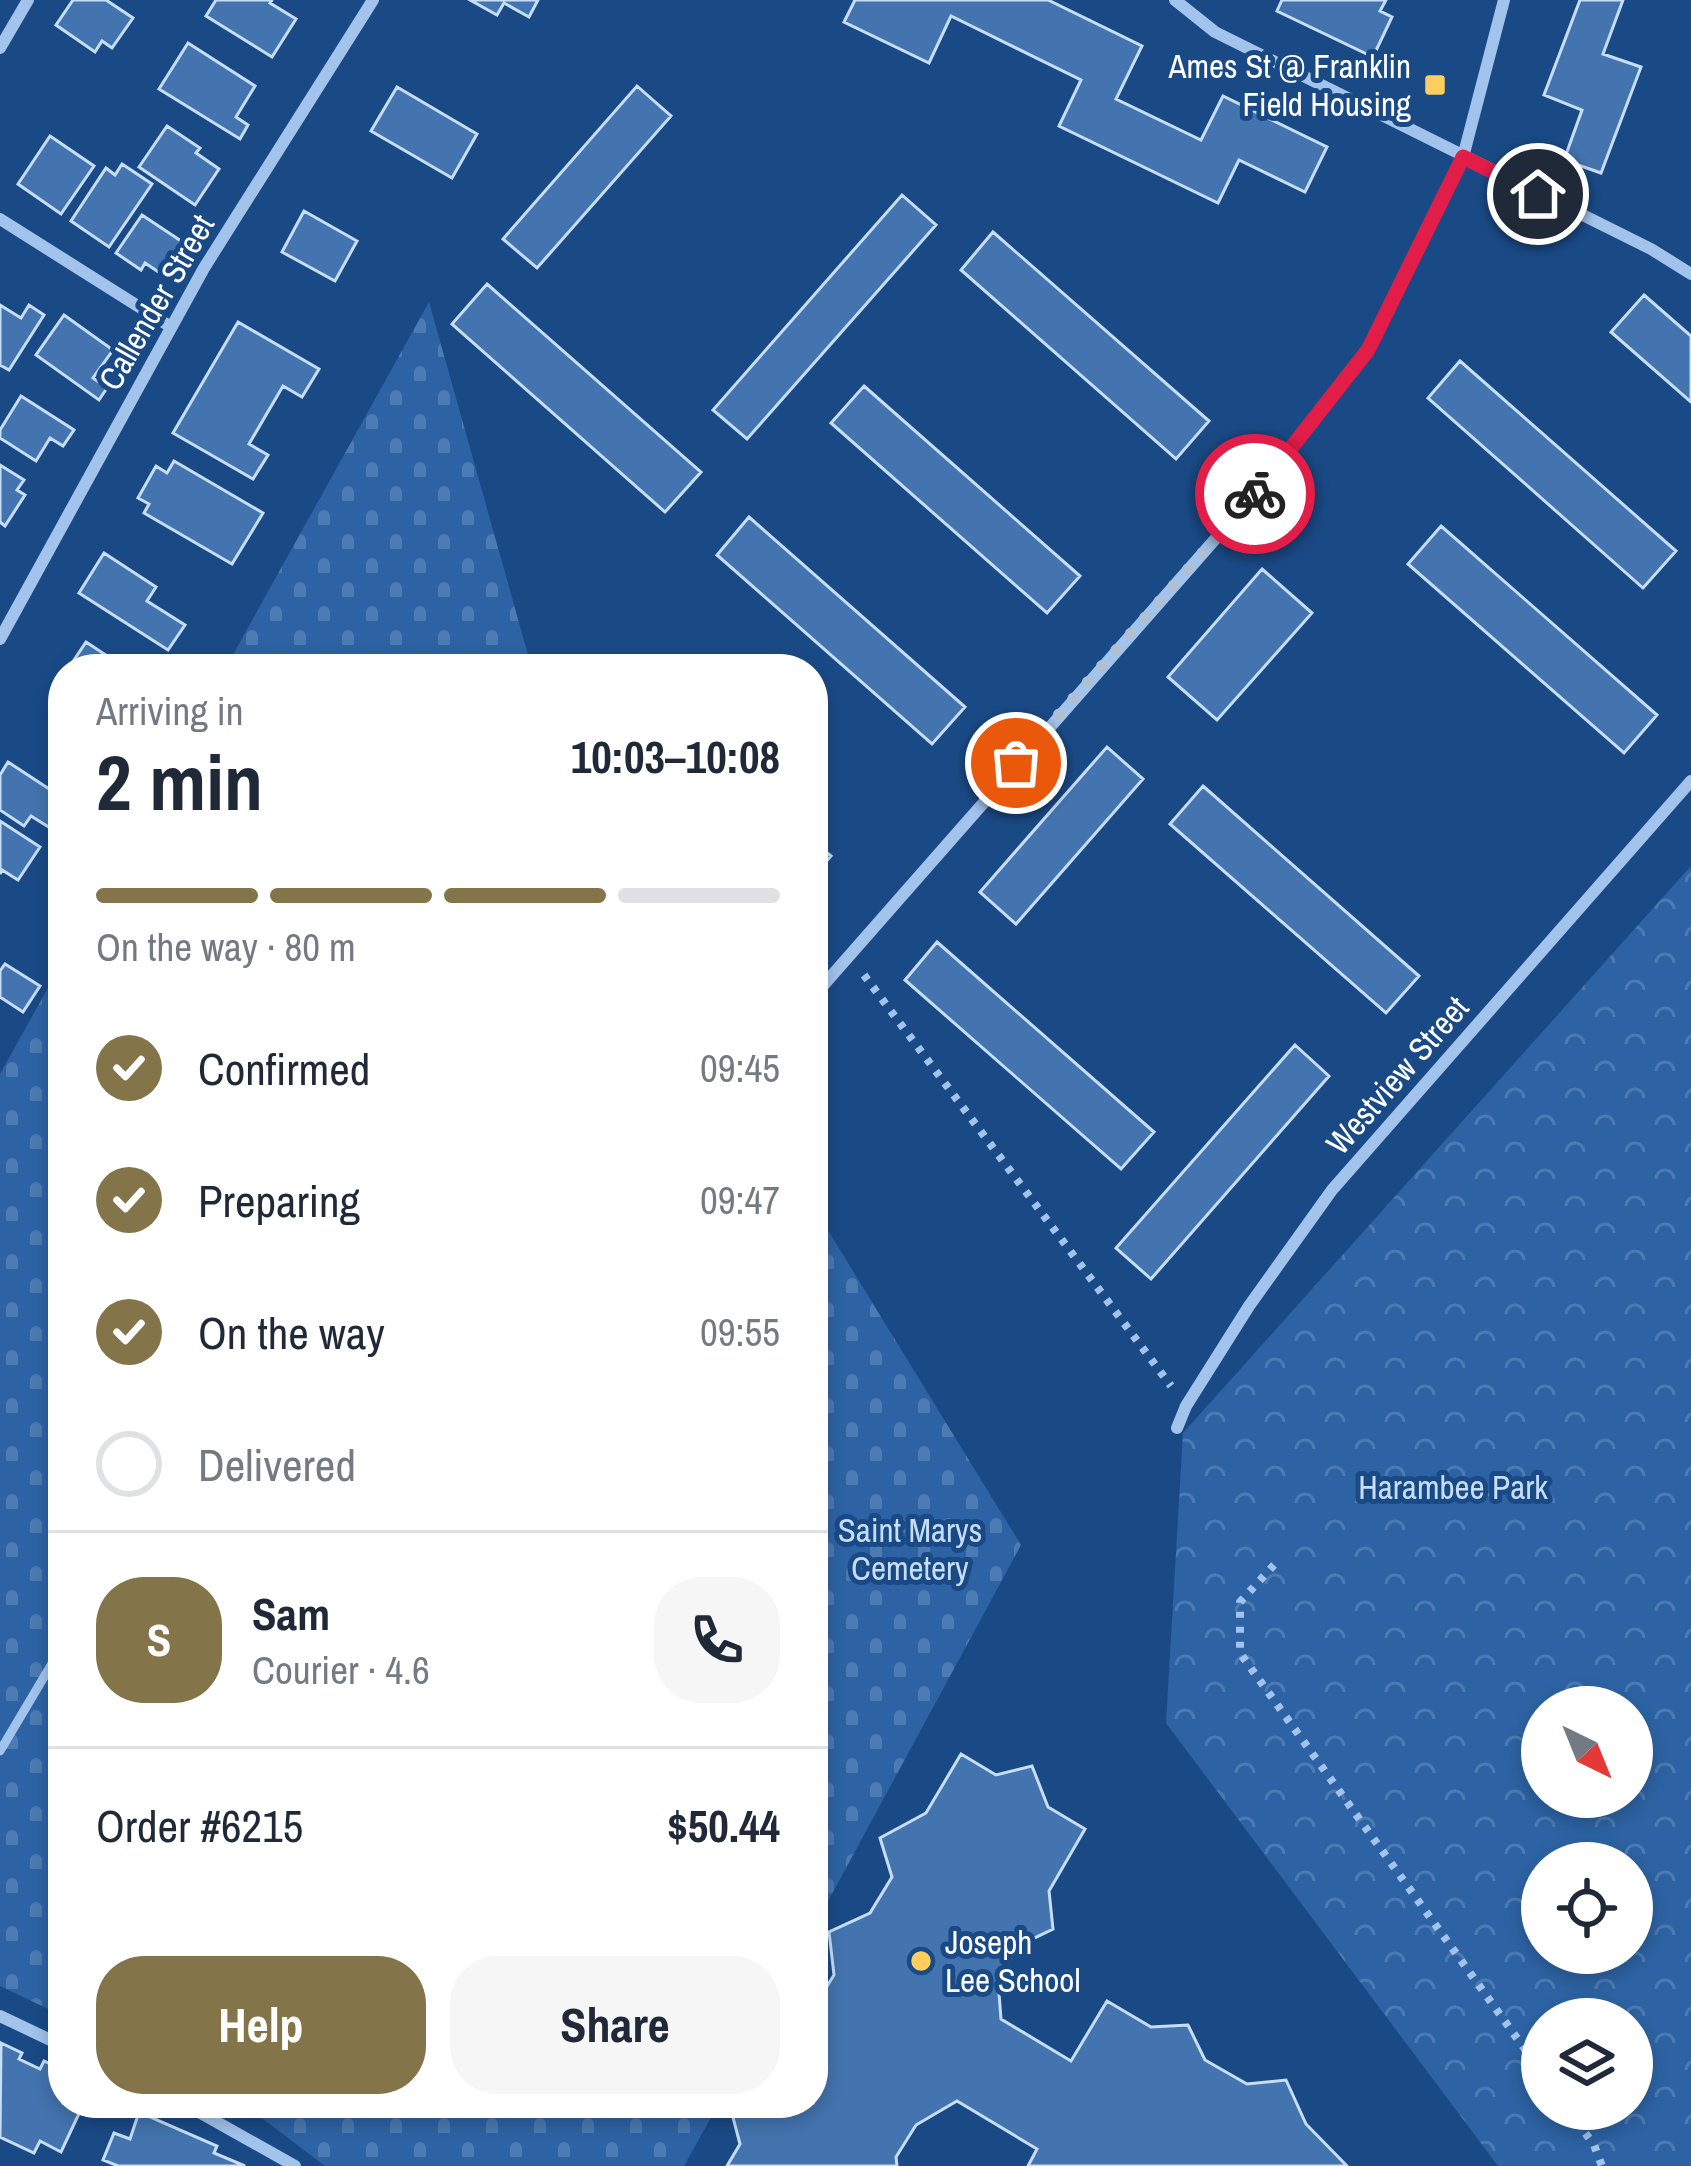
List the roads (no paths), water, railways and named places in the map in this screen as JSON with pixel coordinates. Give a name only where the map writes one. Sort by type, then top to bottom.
[{"type":"street","points":[[0,48],[28,0]]},
{"type":"street","name":"Callender Street","points":[[0,639],[204,268],[373,0]]},
{"type":"street","points":[[1175,0],[1215,32],[1652,249],[1691,274]]},
{"type":"street","points":[[828,980],[1268,479],[1368,350],[1463,157],[1504,0]]},
{"type":"street","points":[[0,219],[171,327]]},
{"type":"street","name":"Westview Street","points":[[1178,1428],[1186,1406],[1249,1306],[1332,1190],[1691,781]]},
{"type":"street","points":[[0,2016],[48,2039]]},
{"type":"street","points":[[215,2118],[296,2166]]},
{"type":"lane","points":[[0,1751],[48,1670]]},
{"type":"place","name":"Ames St @ Franklin Field Housing","points":[[1435,85]]},
{"type":"place","name":"Joseph Lee School","points":[[921,1961]]},
{"type":"park label","name":"Harambee Park","points":[[1453,1487]]},
{"type":"park label","name":"Saint Marys Cemetery","points":[[910,1549]]}]
